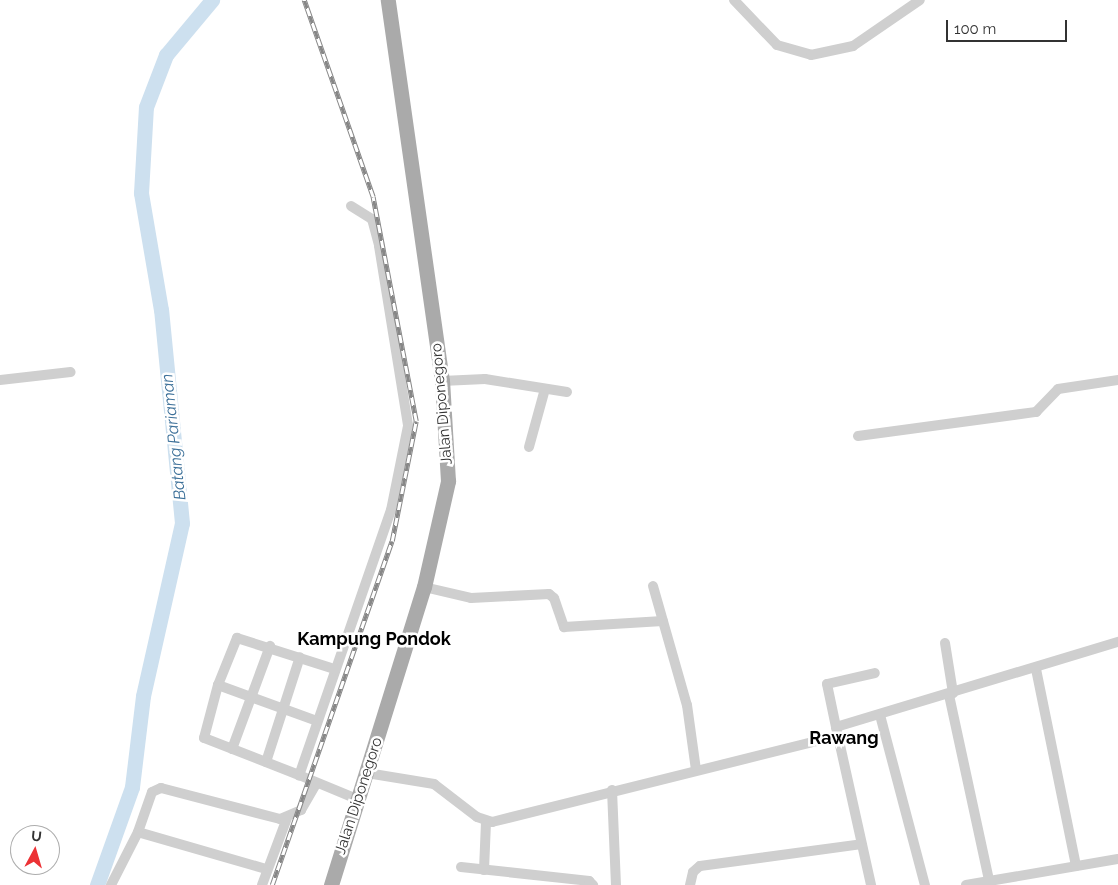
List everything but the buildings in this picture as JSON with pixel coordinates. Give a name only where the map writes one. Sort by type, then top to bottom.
[{"type":"main road","name":"Jalan Diponegoro","points":[[330,885],[359,800],[424,587],[448,481],[442,381],[388,0]]},
{"type":"street","points":[[734,0],[777,45],[811,54],[853,46],[920,0]]},
{"type":"street","points":[[299,775],[391,510],[408,426],[379,246],[372,219],[351,206]]},
{"type":"street","points":[[0,380],[71,372]]},
{"type":"street","points":[[442,381],[485,379],[567,392]]},
{"type":"street","points":[[858,436],[1036,412],[1058,389],[1118,380]]},
{"type":"street","points":[[529,447],[545,389]]},
{"type":"street","points":[[653,586],[687,705],[696,770]]},
{"type":"street","points":[[424,587],[464,598],[549,594],[554,598],[564,627],[663,621]]},
{"type":"street","points":[[335,669],[270,646],[235,640],[202,736],[359,800]]},
{"type":"street","points":[[486,822],[696,770],[837,731],[880,715],[1036,669],[1118,642]]},
{"type":"street","points":[[945,643],[951,694],[990,880]]},
{"type":"street","points":[[232,749],[270,646]]},
{"type":"street","points":[[266,762],[300,657]]},
{"type":"street","points":[[1036,669],[1076,866]]},
{"type":"street","points":[[871,885],[827,684],[875,673]]},
{"type":"street","points":[[218,685],[317,721]]},
{"type":"street","points":[[880,715],[925,885]]},
{"type":"street","points":[[367,773],[434,784],[486,822]]},
{"type":"street","points":[[111,885],[138,832],[152,792],[158,787],[272,818],[287,818],[305,806],[316,784]]},
{"type":"street","points":[[612,790],[616,885]]},
{"type":"street","points":[[262,885],[287,818]]},
{"type":"street","points":[[484,870],[486,822]]},
{"type":"street","points":[[138,832],[266,870]]},
{"type":"street","points":[[690,885],[692,872],[700,866],[862,844]]},
{"type":"street","points":[[966,885],[1118,859]]},
{"type":"street","points":[[461,867],[589,881],[593,885]]},
{"type":"waterway","name":"Batang Pariaman","points":[[97,885],[132,787],[143,696],[182,523],[161,310],[141,193],[146,107],[166,55],[212,0]]},
{"type":"railway","points":[[272,885],[392,541],[416,421],[373,197],[304,0]]},
{"type":"district","name":"Kampung Pondok","points":[[374,639]]},
{"type":"district","name":"Rawang","points":[[844,738]]}]
